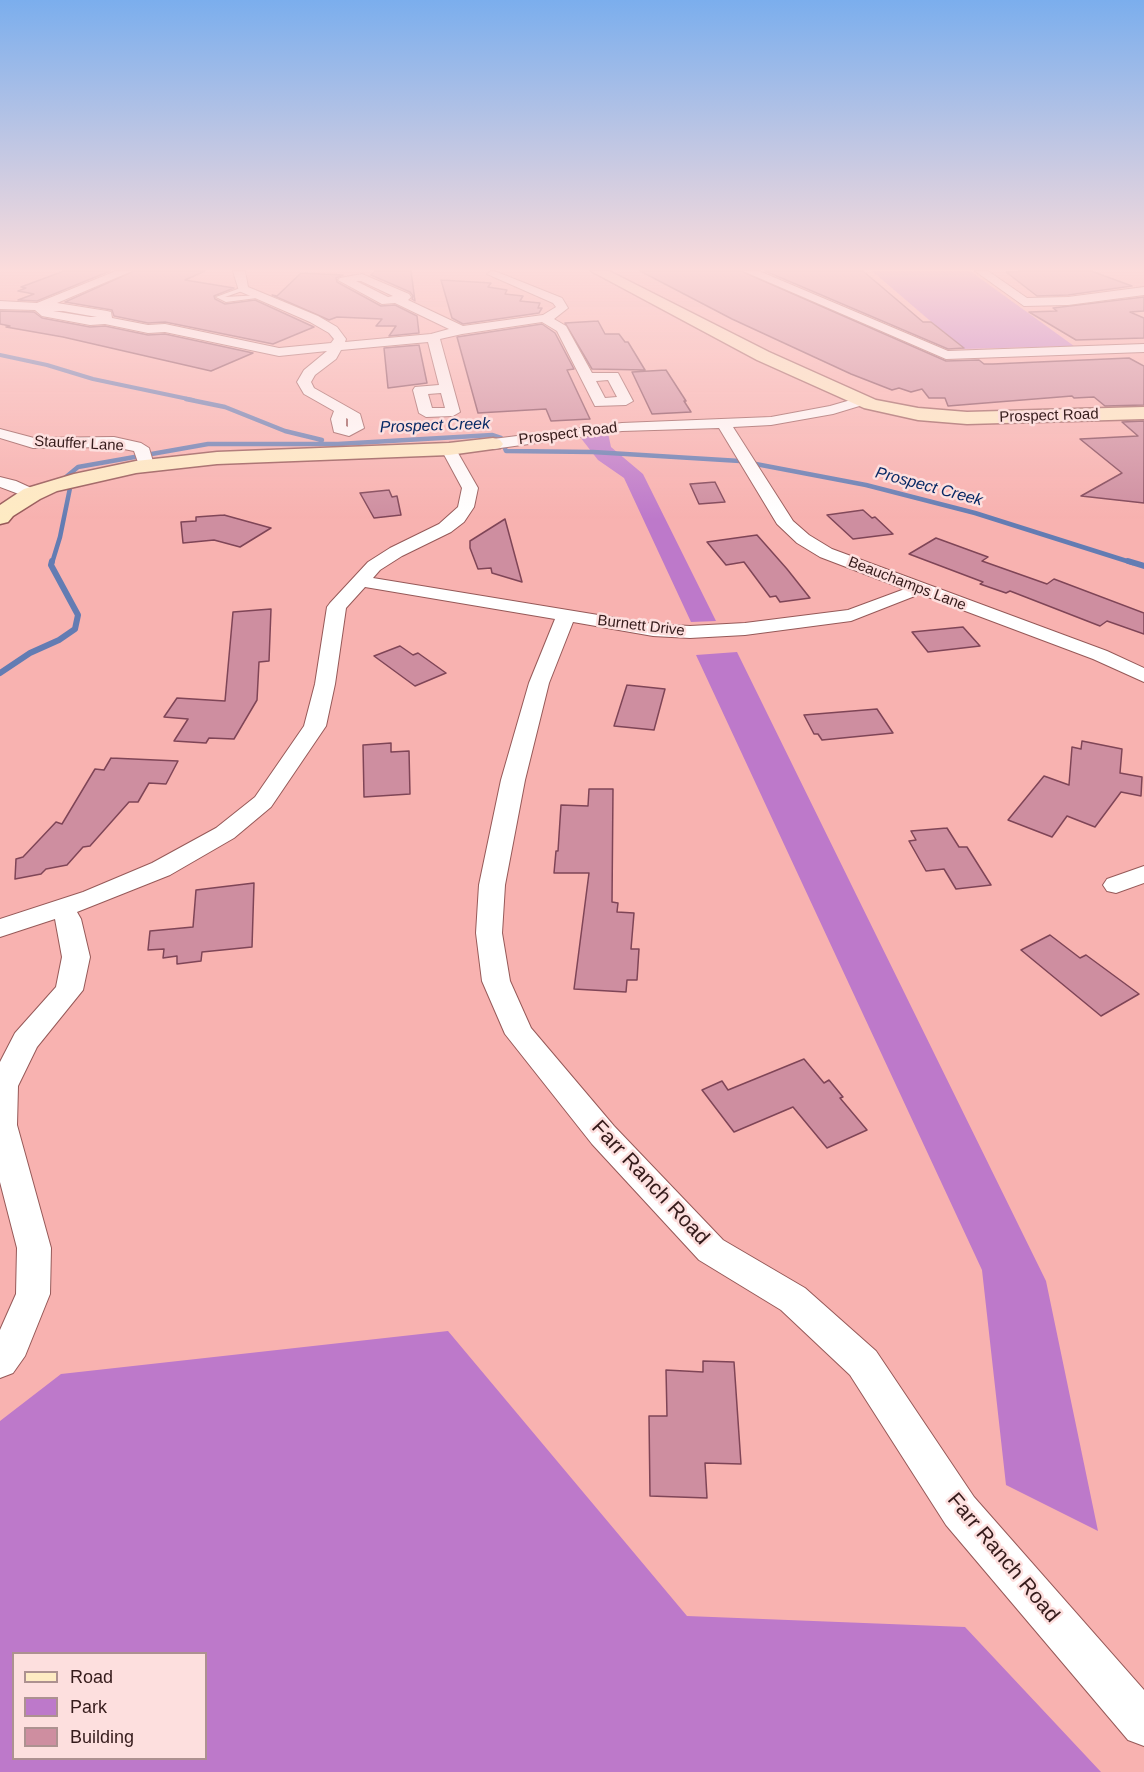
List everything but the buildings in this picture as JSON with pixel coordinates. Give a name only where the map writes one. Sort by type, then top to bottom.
[{"type":"main road","points":[[759,354],[861,401]]},
{"type":"main road","name":"Prospect Road","points":[[861,401],[897,410],[967,418],[1144,413]]},
{"type":"main road","points":[[835,409],[897,410]]},
{"type":"main road","name":"Prospect Road","points":[[0,517],[5,511],[41,491],[145,459],[217,458],[351,443],[449,449],[493,444]]},
{"type":"street","points":[[240,354],[265,359],[276,354]]},
{"type":"street","points":[[332,354],[309,373],[304,382],[309,391],[341,411],[338,419],[339,429],[351,443]]},
{"type":"street","points":[[438,354],[446,388]]},
{"type":"street","points":[[575,354],[587,377]]},
{"type":"street","points":[[940,354],[946,356],[1003,354]]},
{"type":"street","name":"Prospect Road","points":[[493,444],[622,427],[771,421],[835,409],[861,401]]},
{"type":"street","name":"Beauchamps Lane","points":[[724,424],[751,464],[786,524],[803,539],[826,553],[1100,655],[1144,676]]},
{"type":"street","name":"Stauffer Lane","points":[[0,433],[33,443],[114,442],[141,448],[145,459]]},
{"type":"street","points":[[0,928],[92,898],[161,869],[225,833],[263,802],[315,726],[325,684],[337,607],[374,566],[396,552],[445,528],[458,518],[466,507],[470,488],[449,449]]},
{"type":"street","points":[[0,482],[41,491]]},
{"type":"street","name":"Burnett Drive","points":[[360,581],[566,617],[654,630],[690,632],[745,630],[851,615],[909,594],[918,587]]},
{"type":"street","name":"Farr Ranch Road","points":[[566,617],[539,683],[513,780],[492,885],[489,933],[496,981],[519,1034],[603,1135],[711,1250],[794,1299],[863,1363],[960,1511],[1144,1724]]},
{"type":"street","points":[[1116,885],[1144,874]]},
{"type":"street","points":[[0,1361],[12,1344],[33,1294],[34,1248],[1,1125],[3,1086],[25,1041],[69,990],[76,957],[68,919],[62,908]]},
{"type":"green space","points":[[608,433],[611,447],[643,474],[716,621],[691,622],[624,478],[598,460],[580,437]]},
{"type":"green space","points":[[737,652],[1046,1281],[1098,1531],[1006,1485],[982,1270],[696,655]]},
{"type":"green space","points":[[448,1331],[687,1616],[965,1627],[1101,1772],[0,1772],[0,1421],[61,1374]]},
{"type":"waterway","points":[[0,355],[47,365],[93,379],[193,400]]},
{"type":"waterway","points":[[186,399],[225,407],[285,431],[322,440]]},
{"type":"waterway","name":"Prospect Creek","points":[[52,563],[70,488],[66,477],[78,467],[208,444],[338,444],[492,435],[501,438],[506,451],[593,452],[740,461],[866,485],[975,513],[1133,563]]},
{"type":"waterway","name":"Prospect Creek","points":[[0,673],[30,653],[59,640],[75,629],[78,615],[51,565],[52,561]]},
{"type":"waterway","name":"Prospect Creek","points":[[1128,561],[1144,566]]}]
